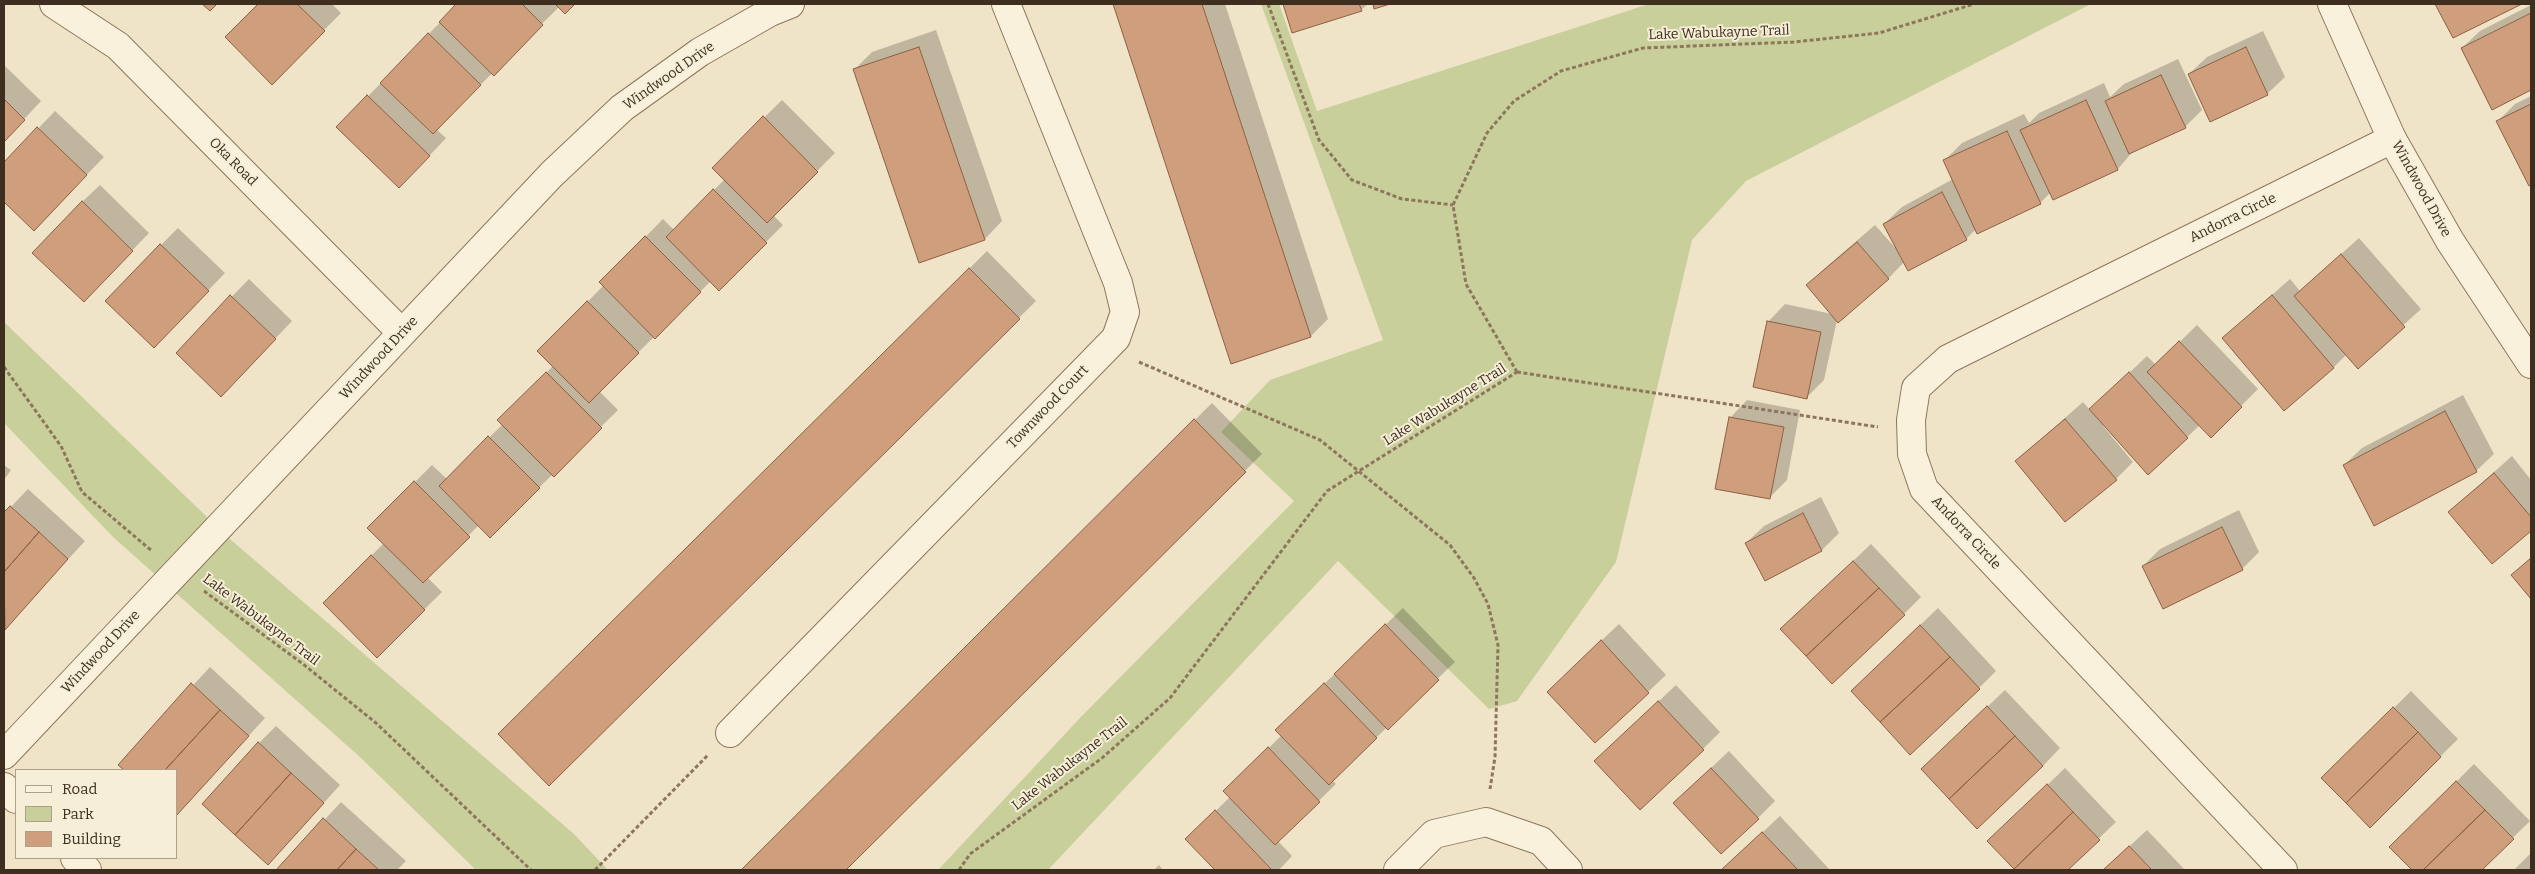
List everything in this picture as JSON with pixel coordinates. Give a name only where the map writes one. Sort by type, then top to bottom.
[{"type":"street","name":"Oka Road","points":[[54,4],[118,46],[402,332]]},
{"type":"street","name":"Townwood Court","points":[[730,733],[1116,338],[1125,312],[1118,283],[1006,4]]},
{"type":"street","name":"Windwood Drive","points":[[2332,4],[2392,139],[2450,240],[2531,364]]},
{"type":"street","name":"Windwood Drive","points":[[4,755],[552,174],[622,108],[700,52],[774,6]]},
{"type":"street","name":"Andorra Circle","points":[[2283,870],[1924,489],[1912,454],[1911,420],[1916,388],[1948,359],[2392,139]]},
{"type":"street","points":[[4,787],[15,798]]},
{"type":"street","points":[[1398,870],[1434,834],[1486,822],[1540,841],[1568,870]]},
{"type":"street","points":[[76,859],[87,870]]},
{"type":"path","points":[[1268,4],[1319,140],[1352,180],[1402,199],[1453,206]]},
{"type":"path","name":"Lake Wabukayne Trail","points":[[959,870],[970,854],[1102,758],[1170,698],[1327,492],[1517,372],[1466,284],[1453,206],[1486,133],[1514,101],[1561,71],[1643,48],[1794,42],[1879,33],[1974,4]]},
{"type":"path","points":[[1107,348],[1320,440],[1450,545],[1474,578],[1488,604],[1498,645],[1494,756],[1486,822]]},
{"type":"path","name":"Lake Wabukayne Trail","points":[[4,367],[61,446],[82,492],[177,572],[303,664],[376,723],[531,870]]},
{"type":"path","points":[[1517,372],[1886,428],[1911,420]]},
{"type":"path","points":[[595,870],[730,733]]},
{"type":"green space","points":[[1261,4],[1279,4],[1317,111],[1649,4],[2091,4],[1746,181],[1692,240],[1616,562],[1517,701],[1489,709],[1338,561],[1048,870],[938,870],[1079,719],[1294,501],[1221,432],[1270,380],[1383,340]]},
{"type":"green space","points":[[4,322],[230,539],[574,834],[608,870],[476,870],[361,758],[113,537],[4,423]]},
{"type":"building","points":[[202,4],[217,4],[210,11]]},
{"type":"building","points":[[258,4],[297,4],[325,31],[272,85],[225,37]]},
{"type":"building","points":[[456,4],[522,4],[543,25],[494,76],[439,22]]},
{"type":"building","points":[[555,4],[575,4],[565,14]]},
{"type":"building","points":[[1113,4],[1202,4],[1311,337],[1231,364]]},
{"type":"building","points":[[1283,4],[1359,4],[1362,11],[1292,33]]},
{"type":"building","points":[[1373,4],[1390,4],[1374,9]]},
{"type":"building","points":[[2435,4],[2522,4],[2453,38]]},
{"type":"building","points":[[2531,13],[2531,90],[2492,110],[2461,48]]},
{"type":"building","points":[[428,33],[481,85],[433,134],[380,83]]},
{"type":"building","points":[[919,47],[985,240],[919,263],[853,69]]},
{"type":"building","points":[[2246,47],[2268,95],[2210,122],[2188,74]]},
{"type":"building","points":[[2161,75],[2186,128],[2129,154],[2105,101]]},
{"type":"building","points":[[367,95],[430,156],[399,188],[336,127]]},
{"type":"building","points":[[4,99],[25,120],[4,142]]},
{"type":"building","points":[[2086,100],[2118,170],[2053,200],[2020,130]]},
{"type":"building","points":[[2531,104],[2531,185],[2529,186],[2496,121]]},
{"type":"building","points":[[763,116],[818,172],[767,223],[712,168]]},
{"type":"building","points":[[37,127],[87,175],[34,231],[4,202],[4,162]]},
{"type":"building","points":[[2007,131],[2041,204],[1977,234],[1943,160]]},
{"type":"building","points":[[713,189],[767,243],[719,291],[666,237]]},
{"type":"building","points":[[1942,192],[1967,240],[1908,271],[1883,224]]},
{"type":"building","points":[[82,201],[133,251],[84,302],[32,253]]},
{"type":"building","points":[[645,236],[701,292],[655,339],[599,282]]},
{"type":"building","points":[[1857,242],[1889,279],[1838,323],[1806,285]]},
{"type":"building","points":[[160,244],[209,291],[154,348],[105,301]]},
{"type":"building","points":[[2341,254],[2405,327],[2358,369],[2294,296]]},
{"type":"building","points":[[969,268],[1020,319],[549,786],[498,734]]},
{"type":"building","points":[[230,295],[276,339],[221,397],[176,353]]},
{"type":"building","points":[[2272,295],[2334,368],[2284,411],[2222,338]]},
{"type":"building","points":[[587,301],[639,353],[589,403],[537,351]]},
{"type":"building","points":[[1767,321],[1821,332],[1807,399],[1753,387]]},
{"type":"building","points":[[2179,341],[2242,407],[2211,438],[2147,372]]},
{"type":"building","points":[[546,372],[602,428],[554,477],[497,420]]},
{"type":"building","points":[[2129,372],[2188,438],[2148,475],[2089,409]]},
{"type":"building","points":[[2445,411],[2477,472],[2374,526],[2343,465]]},
{"type":"building","points":[[1729,417],[1784,427],[1770,499],[1715,489]]},
{"type":"building","points":[[1194,419],[1246,472],[846,870],[741,870]]},
{"type":"building","points":[[2065,419],[2117,480],[2065,522],[2015,461]]},
{"type":"building","points":[[488,436],[540,488],[490,538],[439,486]]},
{"type":"building","points":[[2494,473],[2531,517],[2531,531],[2492,564],[2448,512]]},
{"type":"building","points":[[414,481],[470,537],[423,583],[367,528]]},
{"type":"building","points":[[10,506],[39,532],[4,572],[4,512]]},
{"type":"building","points":[[1803,513],[1822,551],[1765,581],[1745,543]]},
{"type":"building","points":[[2222,527],[2243,570],[2163,609],[2142,566]]},
{"type":"building","points":[[39,532],[68,559],[5,630],[4,572]]},
{"type":"building","points":[[371,555],[425,610],[377,658],[323,603]]},
{"type":"building","points":[[2531,558],[2531,599],[2511,575]]},
{"type":"building","points":[[1853,561],[1879,588],[1806,656],[1780,629]]},
{"type":"building","points":[[1879,588],[1905,615],[1832,684],[1806,656]]},
{"type":"building","points":[[1385,624],[1439,680],[1388,730],[1334,674]]},
{"type":"building","points":[[1920,625],[1950,657],[1880,722],[1851,691]]},
{"type":"building","points":[[1601,640],[1649,693],[1595,743],[1547,692]]},
{"type":"building","points":[[1950,657],[1980,689],[1910,755],[1880,722]]},
{"type":"building","points":[[191,683],[220,710],[166,769],[123,769],[118,765]]},
{"type":"building","points":[[1324,683],[1377,738],[1329,785],[1275,730]]},
{"type":"building","points":[[1658,701],[1704,750],[1640,810],[1594,761]]},
{"type":"building","points":[[1987,706],[2015,736],[1949,799],[1921,769]]},
{"type":"building","points":[[2393,707],[2418,732],[2346,803],[2321,778]]},
{"type":"building","points":[[220,710],[249,736],[178,814],[178,769],[166,769]]},
{"type":"building","points":[[2418,732],[2441,757],[2370,828],[2346,803]]},
{"type":"building","points":[[2015,736],[2043,766],[1977,829],[1949,799]]},
{"type":"building","points":[[258,742],[291,773],[235,835],[202,804]]},
{"type":"building","points":[[1268,747],[1320,802],[1275,845],[1223,791]]},
{"type":"building","points":[[1711,768],[1759,819],[1721,854],[1673,803]]},
{"type":"building","points":[[291,773],[324,803],[268,865],[235,835]]},
{"type":"building","points":[[2456,781],[2485,810],[2423,870],[2412,870],[2389,847]]},
{"type":"building","points":[[2047,784],[2073,812],[2014,869],[1987,841]]},
{"type":"building","points":[[1215,810],[1272,870],[1215,870],[1185,839]]},
{"type":"building","points":[[2485,810],[2514,839],[2482,870],[2423,870]]},
{"type":"building","points":[[2073,812],[2100,840],[2068,870],[2014,869]]},
{"type":"building","points":[[323,818],[356,849],[337,870],[276,870]]},
{"type":"building","points":[[1762,832],[1798,870],[1721,870]]},
{"type":"building","points":[[2129,846],[2152,870],[2103,870]]},
{"type":"building","points":[[356,849],[379,870],[337,870]]}]
